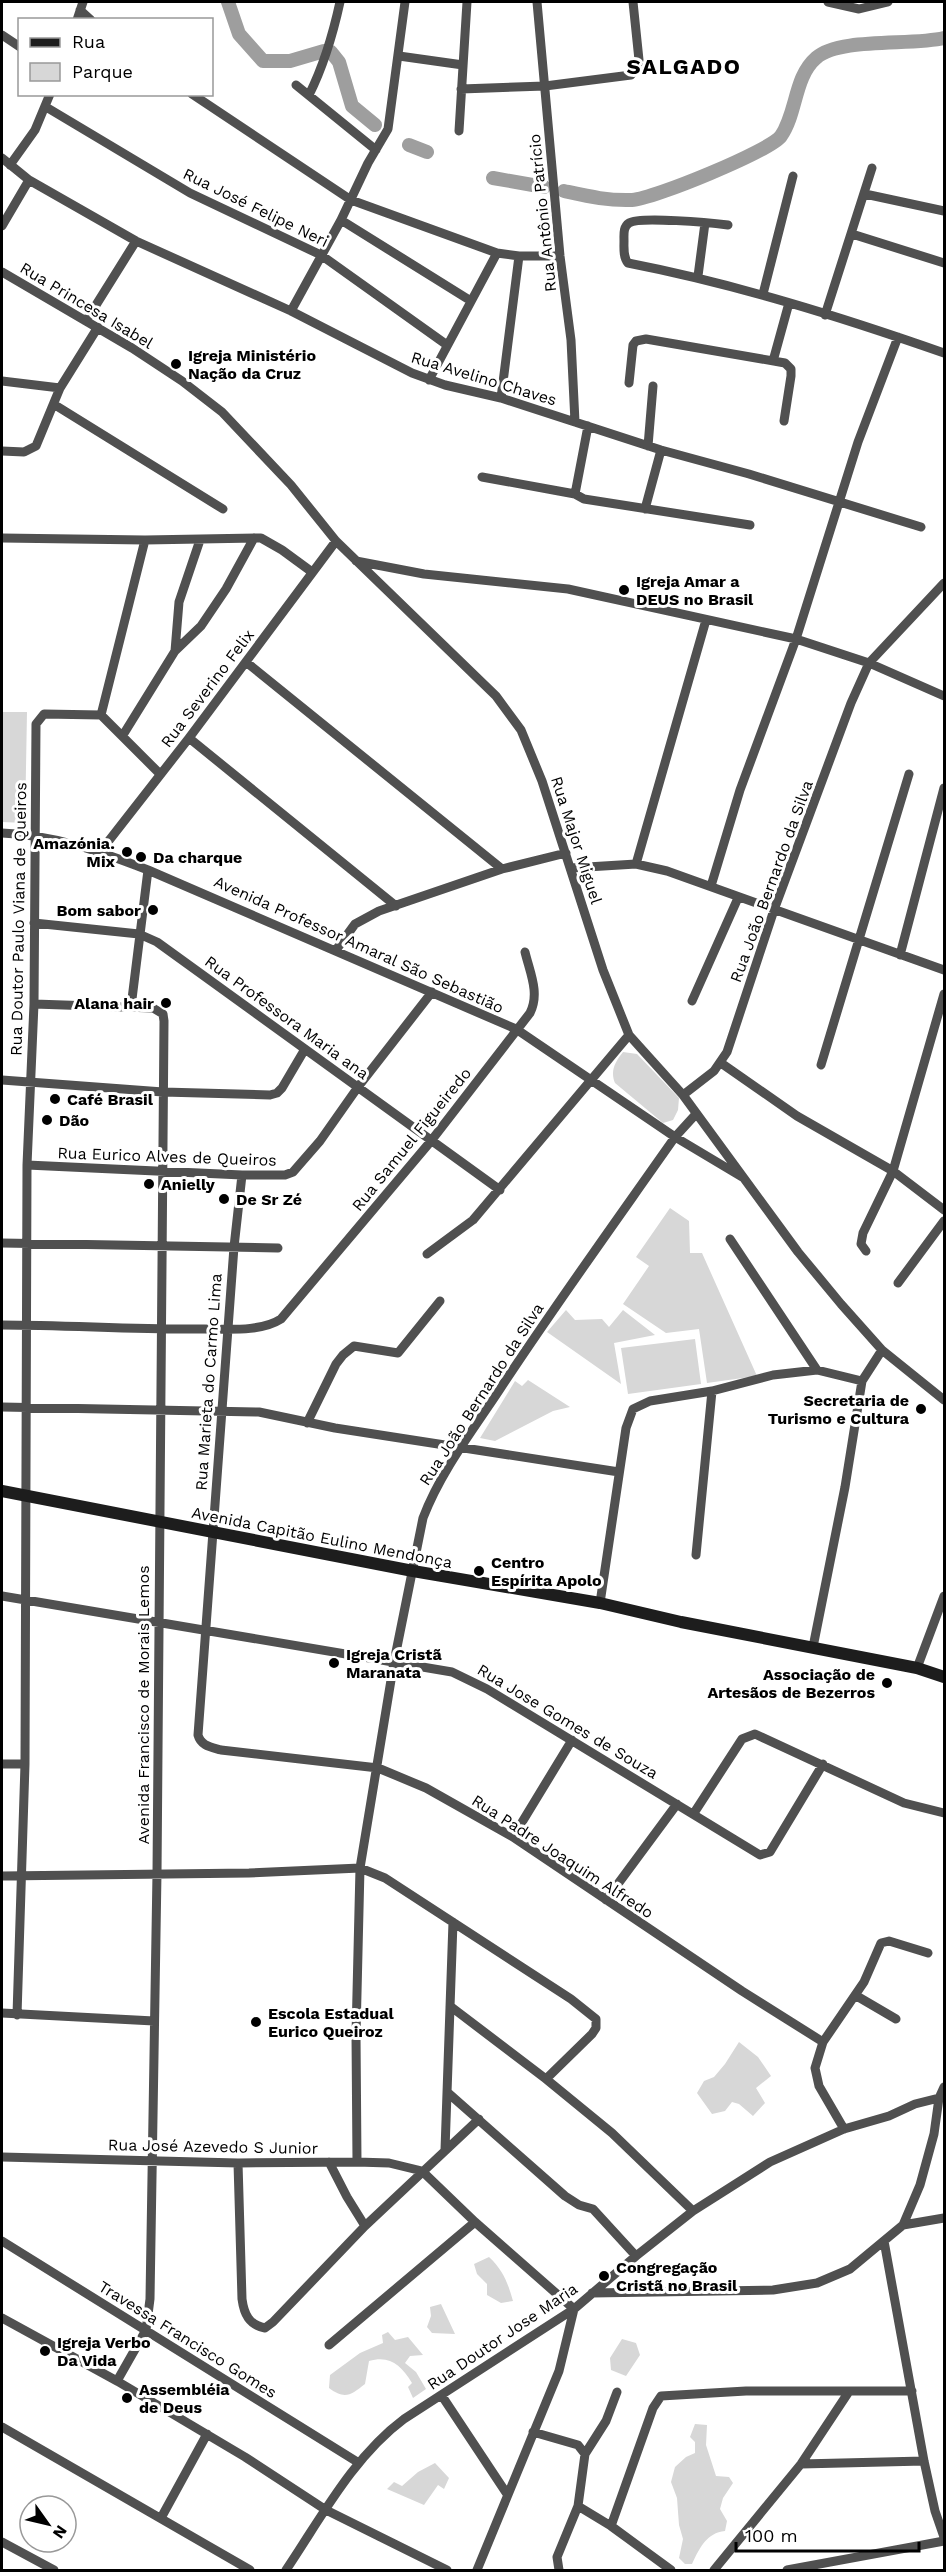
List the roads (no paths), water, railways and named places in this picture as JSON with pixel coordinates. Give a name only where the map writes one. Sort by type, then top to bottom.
[{"type":"main road","name":"Avenida Capitão Eulino Mendonça","points":[[2,1491],[413,1571],[600,1603],[681,1622],[917,1668],[945,1677]]},
{"type":"street","points":[[309,95],[334,32],[340,2]]},
{"type":"street","points":[[291,311],[341,220],[389,123],[405,2]]},
{"type":"street","points":[[459,131],[467,2]]},
{"type":"street","name":"Rua Antônio Patrício","points":[[537,2],[560,256],[571,340],[575,422]]},
{"type":"street","points":[[461,89],[545,86],[631,75],[636,71],[639,60],[633,2]]},
{"type":"street","points":[[828,2],[859,9],[888,2]]},
{"type":"street","points":[[2,35],[18,46]]},
{"type":"street","points":[[399,56],[463,65]]},
{"type":"street","points":[[296,85],[376,150]]},
{"type":"street","points":[[10,165],[35,130],[49,96]]},
{"type":"street","points":[[195,96],[351,200],[497,253],[519,256],[560,256]]},
{"type":"street","name":"Rua José Felipe Neri","points":[[46,107],[190,193],[321,255],[447,345]]},
{"type":"street","name":"Rua Avelino Chaves","points":[[2,158],[29,180],[136,241],[291,311],[429,380],[501,398],[661,450],[921,526]]},
{"type":"street","points":[[825,315],[872,168]]},
{"type":"street","points":[[763,294],[793,176]]},
{"type":"street","points":[[2,226],[29,180]]},
{"type":"street","points":[[865,194],[945,211]]},
{"type":"street","points":[[341,220],[471,301]]},
{"type":"street","points":[[728,225],[636,221],[629,223],[624,231],[625,258],[628,262],[698,276],[763,294],[945,353]]},
{"type":"street","points":[[698,276],[705,223]]},
{"type":"street","points":[[852,234],[945,263]]},
{"type":"street","points":[[87,321],[136,241]]},
{"type":"street","points":[[429,380],[497,253]]},
{"type":"street","points":[[501,398],[519,256]]},
{"type":"street","name":"Rua Princesa Isabel","points":[[2,272],[98,327],[182,381],[222,412],[291,484],[336,541]]},
{"type":"street","points":[[773,361],[789,303]]},
{"type":"street","points":[[2,451],[24,452],[36,446],[55,405],[60,388],[98,327]]},
{"type":"street","points":[[711,886],[740,790],[796,639],[858,442],[898,337]]},
{"type":"street","points":[[629,383],[633,345],[636,341],[646,339],[785,363],[791,369],[784,421]]},
{"type":"street","points":[[2,381],[60,388]]},
{"type":"street","points":[[648,446],[653,386]]},
{"type":"street","points":[[55,405],[223,509]]},
{"type":"street","points":[[575,494],[588,426]]},
{"type":"street","points":[[645,509],[661,450]]},
{"type":"street","points":[[482,477],[575,494],[584,499],[750,525]]},
{"type":"street","points":[[2,538],[145,540],[254,538],[266,540],[312,572]]},
{"type":"street","points":[[123,735],[176,651],[201,626],[226,589],[254,538]]},
{"type":"street","points":[[145,540],[101,715],[160,774]]},
{"type":"street","points":[[176,651],[176,619],[179,602],[200,540]]},
{"type":"street","name":"Rua Major Miguel","points":[[336,541],[496,696],[521,730],[542,781],[603,970],[628,1035],[682,1095],[798,1252],[882,1350],[945,1400]]},
{"type":"street","name":"Rua Severino Felix","points":[[100,852],[189,738],[336,541]]},
{"type":"street","points":[[356,561],[435,575],[568,589],[796,639],[869,663],[945,696]]},
{"type":"street","name":"Rua João Bernardo da Silva","points":[[721,1063],[774,910],[851,703],[869,663],[945,583]]},
{"type":"street","points":[[636,864],[706,620]]},
{"type":"street","points":[[246,662],[502,869]]},
{"type":"street","name":"Rua Doutor Paulo Viana de Queiros","points":[[16,2015],[25,1764],[25,1495],[28,1407],[27,1165],[34,1004],[36,724],[44,714],[101,715]]},
{"type":"street","points":[[189,738],[396,906]]},
{"type":"street","points":[[821,1065],[909,774]]},
{"type":"street","points":[[900,955],[945,788]]},
{"type":"street","name":"Avenida Professor Amaral São Sebastião","points":[[2,833],[34,834],[100,852],[148,870],[516,1029],[675,1137],[746,1180]]},
{"type":"street","points":[[336,950],[355,924],[366,917],[502,869],[566,853]]},
{"type":"street","points":[[571,868],[636,864],[711,886],[738,898],[945,970]]},
{"type":"street","points":[[34,1004],[130,1006],[148,870]]},
{"type":"street","points":[[692,1001],[738,898]]},
{"type":"street","name":"Rua Professora Maria ana","points":[[34,923],[139,934],[178,955],[500,1190]]},
{"type":"street","name":"Rua Samuel Figueiredo","points":[[228,1329],[268,1325],[281,1319],[431,1141],[530,1013],[535,1003],[535,991],[525,952]]},
{"type":"street","name":"Rua Eurico Alves de Queiros","points":[[27,1165],[162,1173],[285,1175],[293,1172],[320,1141],[358,1087],[432,992]]},
{"type":"street","points":[[866,1251],[861,1244],[863,1233],[893,1171],[945,994]]},
{"type":"street","name":"Avenida Francisco de Morais Lemos","points":[[117,2381],[146,2330],[150,2299],[157,1873],[157,1623],[164,1021],[163,1014],[158,1010],[130,1006]]},
{"type":"street","points":[[427,1254],[473,1220],[628,1035]]},
{"type":"street","points":[[2,1080],[163,1092],[256,1095],[277,1093],[287,1081],[304,1048]]},
{"type":"street","points":[[682,1095],[721,1063],[797,1116],[893,1171],[941,1208]]},
{"type":"street","name":"Rua João Bernardo da Silva","points":[[357,2162],[356,2035],[360,1868],[394,1662],[421,1528],[431,1496],[543,1324],[675,1137],[696,1114]]},
{"type":"street","name":"Rua Marieta do Carmo Lima","points":[[198,1735],[221,1410],[242,1175]]},
{"type":"street","points":[[898,1283],[945,1221]]},
{"type":"street","points":[[730,1239],[817,1370]]},
{"type":"street","points":[[2,1243],[278,1248]]},
{"type":"street","points":[[307,1423],[343,1355],[354,1346],[398,1353],[440,1302]]},
{"type":"street","points":[[2,1325],[161,1330],[228,1329]]},
{"type":"street","points":[[813,1647],[845,1487],[862,1381],[882,1350]]},
{"type":"street","points":[[600,1603],[626,1428],[633,1409],[650,1401],[712,1391],[773,1376],[817,1370],[862,1381]]},
{"type":"street","points":[[696,1555],[712,1391]]},
{"type":"street","points":[[2,1407],[159,1412],[221,1410],[259,1412],[307,1423],[619,1472]]},
{"type":"street","name":"Rua Jose Gomes de Souza","points":[[2,1596],[452,1672],[469,1679],[572,1740],[760,1855],[770,1852],[823,1764]]},
{"type":"street","points":[[917,1668],[945,1596]]},
{"type":"street","name":"Rua Padre Joaquim Alfredo","points":[[198,1735],[205,1745],[221,1750],[378,1768],[426,1788],[513,1837],[742,1991],[823,2042]]},
{"type":"street","points":[[694,1813],[742,1739],[747,1736],[761,1735],[904,1803],[945,1813]]},
{"type":"street","points":[[513,1837],[572,1740]]},
{"type":"street","points":[[2,1764],[25,1764]]},
{"type":"street","points":[[606,1900],[677,1804]]},
{"type":"street","points":[[2,1876],[249,1873],[360,1868],[385,1878],[571,1999],[596,2019],[596,2028],[588,2040],[546,2079]]},
{"type":"street","points":[[445,2150],[453,1922]]},
{"type":"street","points":[[844,2129],[819,2086],[816,2076],[815,2068],[823,2042],[869,1973],[879,1947],[884,1942],[889,1941],[928,1953]]},
{"type":"street","points":[[855,1995],[896,2019]]},
{"type":"street","points":[[450,2006],[612,2133],[693,2211]]},
{"type":"street","points":[[2,2013],[154,2021]]},
{"type":"street","points":[[592,2294],[773,2290],[817,2283],[850,2269],[903,2225],[925,2167],[934,2134],[939,2098],[945,2087]]},
{"type":"street","points":[[447,2092],[565,2196],[579,2205],[593,2209],[636,2256]]},
{"type":"street","name":"Rua Doutor Jose Maria","points":[[286,2571],[359,2463],[390,2429],[574,2309],[693,2211],[770,2162],[844,2129],[939,2098]]},
{"type":"street","points":[[238,2163],[243,2308],[246,2316],[260,2327],[265,2328],[422,2171],[479,2119]]},
{"type":"street","name":"Rua José Azevedo S Junior","points":[[2,2157],[238,2163],[389,2163],[422,2171]]},
{"type":"street","points":[[329,2162],[347,2198],[366,2226]]},
{"type":"street","points":[[422,2171],[475,2222],[574,2309],[559,2371],[477,2571]]},
{"type":"street","points":[[903,2225],[945,2218]]},
{"type":"street","points":[[329,2345],[475,2222]]},
{"type":"street","name":"Travessa Francisco Gomes","points":[[2,2241],[359,2463]]},
{"type":"street","points":[[787,2571],[945,2539],[935,2511],[924,2461],[884,2241]]},
{"type":"street","points":[[2,2318],[117,2381],[207,2434],[326,2510],[447,2571]]},
{"type":"street","points":[[611,2526],[653,2408],[661,2396],[746,2391],[848,2393],[912,2391]]},
{"type":"street","points":[[559,2571],[557,2557],[578,2506],[585,2454],[606,2421],[617,2392]]},
{"type":"street","points":[[714,2571],[801,2464],[848,2393]]},
{"type":"street","points":[[442,2396],[507,2494]]},
{"type":"street","points":[[2,2427],[161,2517],[250,2571]]},
{"type":"street","points":[[533,2432],[578,2445],[585,2454]]},
{"type":"street","points":[[161,2517],[207,2434]]},
{"type":"street","points":[[801,2464],[924,2461]]},
{"type":"street","points":[[578,2506],[611,2526],[671,2571]]},
{"type":"street","points":[[2,2542],[48,2569]]},
{"type":"waterway","points":[[228,2],[239,34],[263,61],[290,61],[324,51]]},
{"type":"waterway","points":[[564,191],[623,200],[644,198],[663,192],[735,163],[781,136],[804,75],[816,58],[827,51],[858,45],[944,38]]},
{"type":"waterway","points":[[331,52],[339,62],[352,106],[375,125]]},
{"type":"waterway","points":[[409,145],[427,152]]},
{"type":"waterway","points":[[493,178],[544,187]]},
{"type":"place","name":"Igreja Ministério Nação da Cruz","points":[[176,364]]},
{"type":"place","name":"Igreja Amar a DEUS no Brasil","points":[[624,590]]},
{"type":"place","name":"Amazónia. Mix","points":[[127,852]]},
{"type":"place","name":"Da charque","points":[[141,857]]},
{"type":"place","name":"Bom sabor","points":[[153,910]]},
{"type":"place","name":"Alana hair","points":[[166,1003]]},
{"type":"place","name":"Café Brasil","points":[[55,1099]]},
{"type":"place","name":"Dão","points":[[47,1120]]},
{"type":"place","name":"Anielly","points":[[149,1184]]},
{"type":"place","name":"De Sr Zé","points":[[224,1199]]},
{"type":"place","name":"Secretaria de Turismo e Cultura","points":[[921,1409]]},
{"type":"place","name":"Centro Espírita Apolo","points":[[479,1571]]},
{"type":"place","name":"Igreja Cristã Maranata","points":[[334,1663]]},
{"type":"place","name":"Associação de Artesãos de Bezerros","points":[[887,1683]]},
{"type":"place","name":"Escola Estadual Eurico Queiroz","points":[[256,2022]]},
{"type":"place","name":"Congregação Cristã no Brasil","points":[[604,2276]]},
{"type":"place","name":"Igreja Verbo Da Vida","points":[[45,2351]]},
{"type":"place","name":"Assembléia de Deus","points":[[127,2398]]},
{"type":"district","name":"SALGADO","points":[[684,66]]}]
